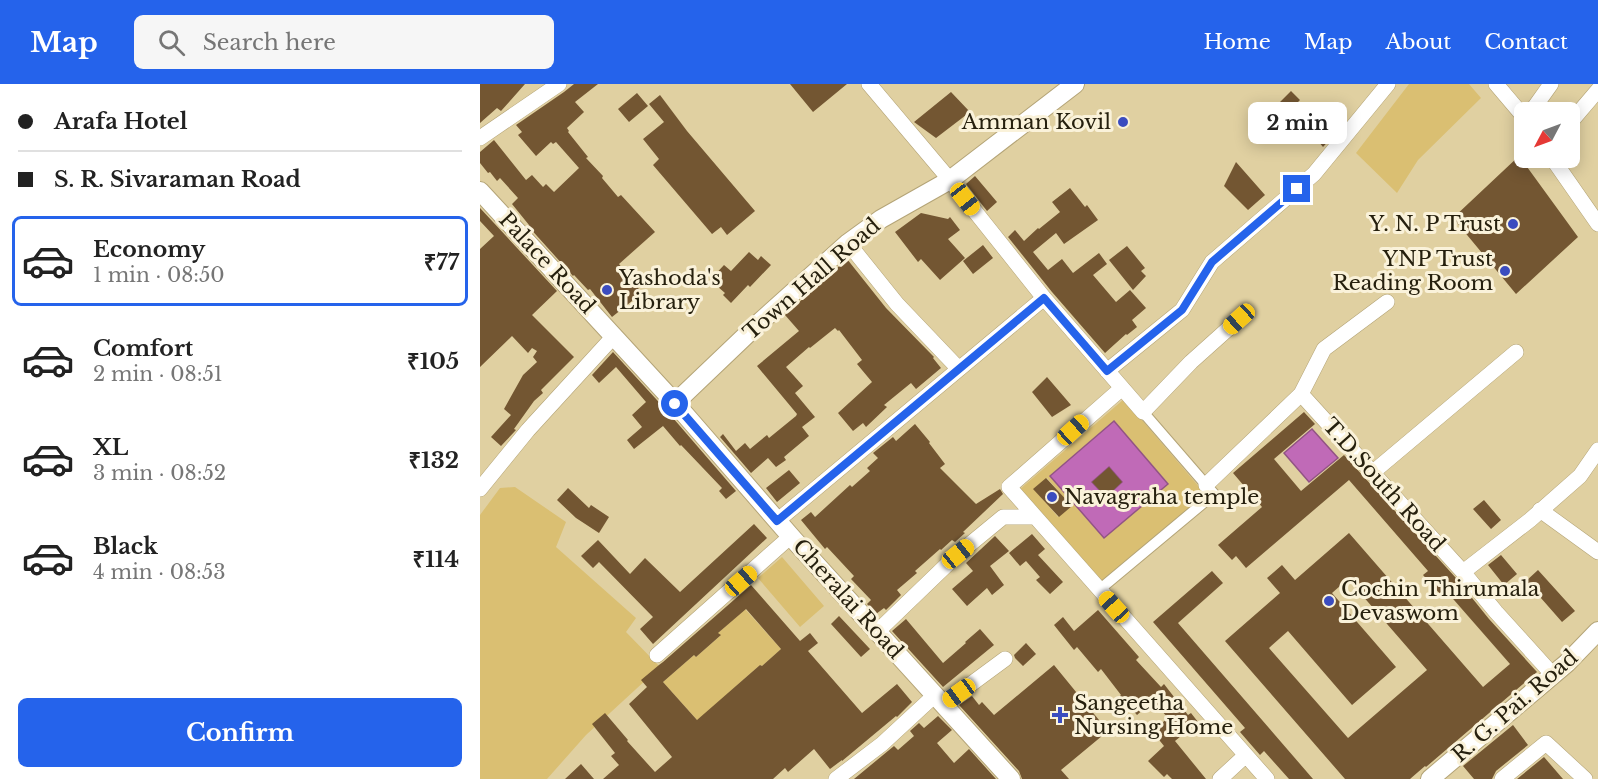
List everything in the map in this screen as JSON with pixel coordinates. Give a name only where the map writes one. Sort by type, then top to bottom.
[{"type":"street","points":[[480,138],[497,124],[559,84]]},
{"type":"street","points":[[869,84],[950,180],[1044,298],[1210,490]]},
{"type":"street","name":"Town Hall Road","points":[[675,404],[760,322],[848,243],[881,219],[950,180],[1075,84]]},
{"type":"street","points":[[1107,371],[1182,310],[1212,262],[1314,174],[1388,84]]},
{"type":"street","points":[[1496,84],[1514,105]]},
{"type":"street","points":[[1538,102],[1551,84]]},
{"type":"street","points":[[1580,111],[1598,90]]},
{"type":"street","points":[[1559,168],[1598,224]]},
{"type":"street","name":"Palace Road","points":[[480,190],[614,336]]},
{"type":"street","points":[[848,243],[897,304],[958,368]]},
{"type":"street","points":[[777,521],[1044,298]]},
{"type":"street","points":[[1099,590],[1210,490],[1301,394],[1324,349],[1387,302]]},
{"type":"street","points":[[1143,412],[1191,362],[1239,319]]},
{"type":"street","points":[[480,489],[528,430],[614,336]]},
{"type":"street","name":"Cheralai Road","points":[[614,336],[791,537],[1011,779]]},
{"type":"street","points":[[1372,473],[1516,352]]},
{"type":"street","points":[[1122,388],[1009,487],[1267,779]]},
{"type":"street","name":"T.D.South Road","points":[[1301,394],[1553,675]]},
{"type":"street","points":[[1463,572],[1530,520],[1580,476],[1598,450]]},
{"type":"street","points":[[1540,510],[1598,552]]},
{"type":"street","points":[[878,631],[958,554],[1003,517],[1035,517]]},
{"type":"street","points":[[657,655],[791,537]]},
{"type":"street","name":"R. G. Pai. Road","points":[[1430,779],[1567,663],[1598,631]]},
{"type":"street","points":[[836,779],[939,700],[1005,659]]},
{"type":"street","points":[[1502,779],[1546,743],[1585,779]]},
{"type":"street","points":[[1220,779],[1246,755]]},
{"type":"shaded area","points":[[1409,84],[1469,84],[1481,98],[1418,160],[1397,193],[1356,153]]},
{"type":"shaded area","points":[[1124,399],[1206,495],[1101,585],[1019,490]],"holes":[[[1114,421],[1168,483],[1104,538],[1050,476]],[[1047,478],[1071,506],[1058,517],[1034,489]]]},
{"type":"shaded area","points":[[1114,421],[1168,484],[1104,538],[1050,476]],"holes":[[[1109,467],[1122,482],[1106,497],[1092,482]]]},
{"type":"shaded area","points":[[1312,429],[1338,458],[1309,482],[1284,453]]},
{"type":"shaded area","points":[[515,487],[566,522],[556,547],[636,618],[626,632],[660,667],[586,735],[547,779],[480,779],[480,515],[500,488]]},
{"type":"shaded area","points":[[782,557],[824,606],[800,627],[758,578]]},
{"type":"shaded area","points":[[745,609],[781,649],[709,710],[699,722],[663,682],[720,636],[718,633]]},
{"type":"building","points":[[480,84],[525,84],[501,111],[497,108],[480,123]]},
{"type":"building","points":[[574,84],[598,84],[575,102],[584,112],[567,128],[568,132],[618,197],[621,195],[655,232],[619,264],[642,293],[612,317],[590,289],[588,290],[573,276],[528,226],[512,204],[518,198],[500,178],[497,181],[480,163],[480,152],[494,140],[526,180],[532,175],[543,187],[546,184],[554,192],[579,168],[556,142],[553,144],[551,142],[536,156],[518,135],[522,132],[516,125]]},
{"type":"building","points":[[790,84],[847,84],[813,112]]},
{"type":"building","points":[[1291,91],[1300,100],[1288,112],[1279,103]]},
{"type":"building","points":[[951,92],[970,112],[936,138],[914,122]]},
{"type":"building","points":[[637,93],[648,106],[629,122],[618,109]]},
{"type":"building","points":[[660,95],[687,131],[755,211],[727,235],[721,227],[712,234],[653,165],[659,159],[643,139],[664,122],[649,104]]},
{"type":"building","points":[[1308,105],[1321,120],[1335,108],[1346,120],[1323,147],[1310,131],[1313,129],[1299,112]]},
{"type":"building","name":"Y. N. P Trust","points":[[1514,161],[1514,168],[1528,168],[1578,237],[1516,294],[1453,218]]},
{"type":"building","points":[[1236,162],[1265,195],[1248,210],[1224,186]]},
{"type":"building","points":[[975,176],[997,202],[987,211],[966,184]]},
{"type":"building","points":[[1070,188],[1098,220],[1064,244],[1056,233],[1033,252],[1048,270],[1062,259],[1073,273],[1099,253],[1107,264],[1093,275],[1116,302],[1130,290],[1146,308],[1132,320],[1137,327],[1105,353],[1008,237],[1015,230],[1024,241],[1060,212],[1052,202]]},
{"type":"building","points":[[480,208],[557,291],[532,315],[574,357],[541,390],[543,393],[534,401],[514,429],[516,430],[501,446],[491,437],[511,415],[504,409],[523,375],[537,362],[533,357],[537,351],[532,348],[528,353],[512,336],[480,367],[480,249],[494,236],[480,221]]},
{"type":"building","points":[[921,213],[948,219],[950,217],[960,230],[948,239],[965,258],[940,280],[921,259],[918,262],[895,232]]},
{"type":"building","points":[[983,245],[993,258],[973,274],[963,261]]},
{"type":"building","points":[[1127,246],[1145,268],[1141,271],[1146,276],[1133,290],[1109,260]]},
{"type":"building","points":[[749,252],[758,260],[761,256],[771,265],[731,303],[723,295],[725,293],[710,280],[724,265],[731,271]]},
{"type":"building","points":[[847,259],[886,308],[934,357],[941,368],[916,389],[911,383],[884,405],[887,407],[866,427],[863,423],[853,431],[838,413],[872,382],[857,364],[862,360],[835,328],[786,367],[803,386],[795,393],[815,417],[802,427],[809,436],[784,457],[786,460],[776,467],[768,458],[751,473],[720,437],[723,434],[736,451],[745,443],[750,449],[767,435],[769,438],[796,416],[797,414],[757,366],[799,331],[785,315]]},
{"type":"building","points":[[613,352],[736,491],[726,499],[719,491],[722,488],[663,426],[634,449],[627,440],[642,427],[632,415],[646,402],[616,367],[599,383],[592,375]]},
{"type":"building","points":[[1047,377],[1071,405],[1052,417],[1032,392]]},
{"type":"building","points":[[1304,412],[1315,424],[1274,459],[1301,491],[1344,455],[1456,578],[1537,672],[1410,779],[1345,779],[1225,641],[1280,593],[1267,578],[1282,565],[1295,580],[1349,533],[1483,687],[1510,664],[1447,592],[1442,596],[1423,575],[1428,571],[1349,480],[1246,568],[1236,556],[1232,560],[1218,545],[1262,507],[1233,473]],"holes":[[[1348,579],[1427,670],[1348,738],[1269,648],[1288,631],[1352,705],[1396,667],[1332,593]]]},
{"type":"building","points":[[915,424],[945,464],[940,468],[976,504],[1000,489],[1003,494],[955,542],[952,540],[915,571],[917,573],[897,590],[901,595],[886,610],[884,608],[876,614],[867,604],[871,600],[851,579],[854,576],[827,547],[825,549],[801,520],[811,512],[815,517],[850,485],[852,487],[870,471],[867,468],[878,458],[873,453],[893,437],[896,441]]},
{"type":"building","points":[[1109,467],[1122,482],[1106,497],[1092,482]]},
{"type":"building","points":[[789,470],[800,483],[777,502],[766,488]]},
{"type":"building","name":"Navagraha temple","points":[[1046,478],[1072,506],[1059,517],[1033,489]]},
{"type":"building","points":[[568,488],[589,508],[591,505],[609,517],[599,533],[576,518],[557,500]]},
{"type":"building","points":[[1484,500],[1501,520],[1491,529],[1473,509]]},
{"type":"building","points":[[754,524],[767,538],[653,644],[640,629],[653,617],[599,562],[593,568],[581,556],[598,540],[630,574],[645,558],[680,592]]},
{"type":"building","points":[[1032,534],[1045,549],[1038,555],[1063,582],[1050,594],[1036,580],[1040,577],[1026,561],[1020,566],[1009,553]]},
{"type":"building","points":[[995,536],[1009,551],[990,566],[1004,585],[992,595],[987,588],[967,606],[952,589],[973,571],[966,563]]},
{"type":"building","points":[[1501,555],[1517,574],[1504,585],[1488,565]]},
{"type":"building","points":[[1538,570],[1575,611],[1562,622],[1526,581]]},
{"type":"building","points":[[1212,571],[1223,583],[1178,623],[1313,779],[1289,779],[1264,751],[1260,755],[1240,732],[1245,728],[1153,622]]},
{"type":"building","points":[[751,585],[800,641],[810,633],[818,643],[808,651],[862,713],[897,684],[912,702],[897,717],[830,769],[814,749],[788,772],[785,768],[773,779],[603,779],[619,765],[611,756],[615,753],[592,724],[605,713],[655,772],[672,757],[629,704],[647,687],[641,680]],"holes":[[[746,609],[781,649],[697,720],[663,682],[694,655],[696,657],[721,635],[718,633]]]},
{"type":"building","points":[[1098,610],[1139,657],[1136,660],[1161,687],[1164,684],[1188,715],[1191,713],[1198,722],[1175,741],[1206,779],[1172,779],[1167,774],[1164,777],[1148,761],[1164,746],[1152,731],[1168,718],[1153,701],[1137,715],[1101,669],[1098,672],[1077,647],[1074,650],[1054,625],[1063,617],[1074,631]]},
{"type":"building","points":[[839,616],[870,649],[861,657],[831,624]]},
{"type":"building","points":[[906,619],[943,663],[980,629],[994,645],[943,687],[892,631]]},
{"type":"building","points":[[1026,643],[1036,654],[1023,666],[1014,655]]},
{"type":"building","points":[[1054,665],[1108,731],[1061,770],[1069,779],[1022,779],[1019,771],[959,705],[972,696],[979,705],[982,702],[994,715]]},
{"type":"building","points":[[938,716],[952,730],[937,743],[954,763],[969,749],[996,779],[854,779],[894,746],[898,750],[914,736],[910,731],[919,723],[924,728]]},
{"type":"building","points":[[1513,725],[1528,745],[1496,771],[1492,779],[1474,779],[1463,766]]},
{"type":"building","points":[[1544,757],[1563,779],[1517,779]]},
{"type":"building","points":[[581,764],[594,779],[565,779]]},
{"type":"place","name":"Amman Kovil","points":[[1123,122]]},
{"type":"place","name":"Y. N. P Trust","points":[[1513,224]]},
{"type":"place","name":"YNP Trust Reading Room","points":[[1505,271]]},
{"type":"place","name":"Yashoda's Library","points":[[607,290]]},
{"type":"place","name":"Navagraha temple","points":[[1052,497]]},
{"type":"place","name":"Cochin Thirumala Devaswom","points":[[1329,601]]},
{"type":"place","name":"Sangeetha Nursing Home","points":[[1060,715]]},
{"type":"route","points":[[675,404],[777,521],[1044,298],[1107,371],[1182,310],[1212,262],[1297,189]]}]
